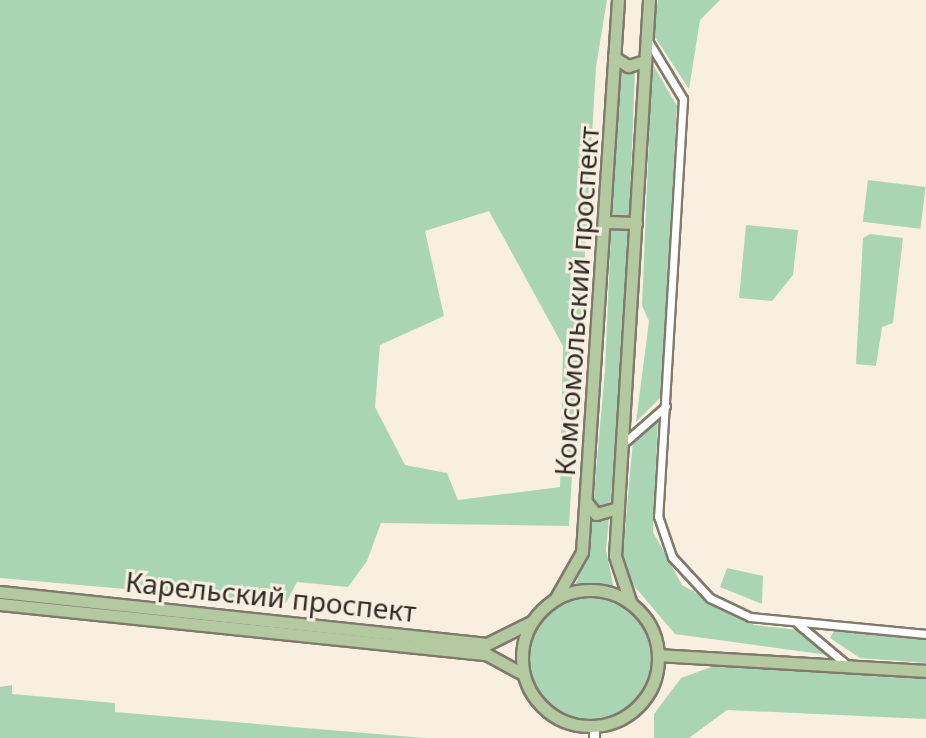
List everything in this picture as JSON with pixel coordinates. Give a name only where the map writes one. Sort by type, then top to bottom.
[{"type":"main road","name":"Комсомольский проспект","points":[[556,598],[579,568],[587,503],[618,0]]},
{"type":"main road","name":"Комсомольский проспект","points":[[630,601],[615,556],[626,441],[642,62],[649,0]]},
{"type":"main road","points":[[614,57],[628,66],[642,62]]},
{"type":"main road","points":[[606,222],[636,223]]},
{"type":"main road","points":[[587,503],[596,514],[618,508]]},
{"type":"main road","points":[[596,591],[630,601],[648,619],[658,655],[649,694],[630,714],[594,732],[549,714],[523,674],[531,622],[556,598],[596,591]]},
{"type":"main road","name":"Карельский проспект","points":[[0,592],[486,654],[523,674]]},
{"type":"main road","name":"Карельский проспект","points":[[0,604],[188,617],[487,644],[531,622]]},
{"type":"main road","points":[[658,655],[926,671]]},
{"type":"street","points":[[645,36],[683,99],[658,516],[672,557],[694,586],[728,609],[797,624],[926,634]]},
{"type":"street","points":[[626,441],[666,406]]},
{"type":"street","points":[[797,624],[847,665]]},
{"type":"green space","points":[[0,0],[607,0],[596,67],[569,526],[381,523],[367,561],[348,587],[297,582],[286,603],[0,578]],"holes":[[[489,211],[563,346],[560,487],[458,500],[447,473],[405,465],[375,407],[380,345],[444,316],[425,231]]]},
{"type":"green space","points":[[658,0],[720,0],[700,20],[689,89],[653,34]]},
{"type":"green space","points":[[652,63],[677,106],[661,397],[636,422],[649,321],[642,306]]},
{"type":"green space","points":[[618,68],[635,71],[623,374],[606,550],[614,589],[575,585],[589,550],[605,370]]},
{"type":"green space","points":[[868,180],[926,187],[920,229],[863,222]]},
{"type":"green space","points":[[746,225],[798,230],[793,275],[772,301],[739,298]]},
{"type":"green space","points":[[870,234],[903,238],[893,323],[882,327],[876,366],[856,364],[863,238]]},
{"type":"green space","points":[[658,419],[653,532],[682,585],[754,625],[799,630],[828,655],[675,634],[629,580],[622,563],[633,440]]},
{"type":"green space","points":[[727,568],[763,576],[762,604],[720,587]]},
{"type":"green space","points":[[589,597],[613,602],[633,615],[646,635],[651,659],[646,683],[633,703],[613,716],[589,721],[565,716],[545,703],[532,683],[527,659],[532,635],[545,615],[565,602]]},
{"type":"green space","points":[[834,631],[926,639],[926,663],[860,658],[830,638]]},
{"type":"green space","points":[[722,663],[926,678],[926,719],[727,710],[689,738],[654,738],[654,714],[681,678]]},
{"type":"green space","points":[[12,685],[12,694],[115,703],[115,712],[425,738],[0,738],[0,687]]}]
